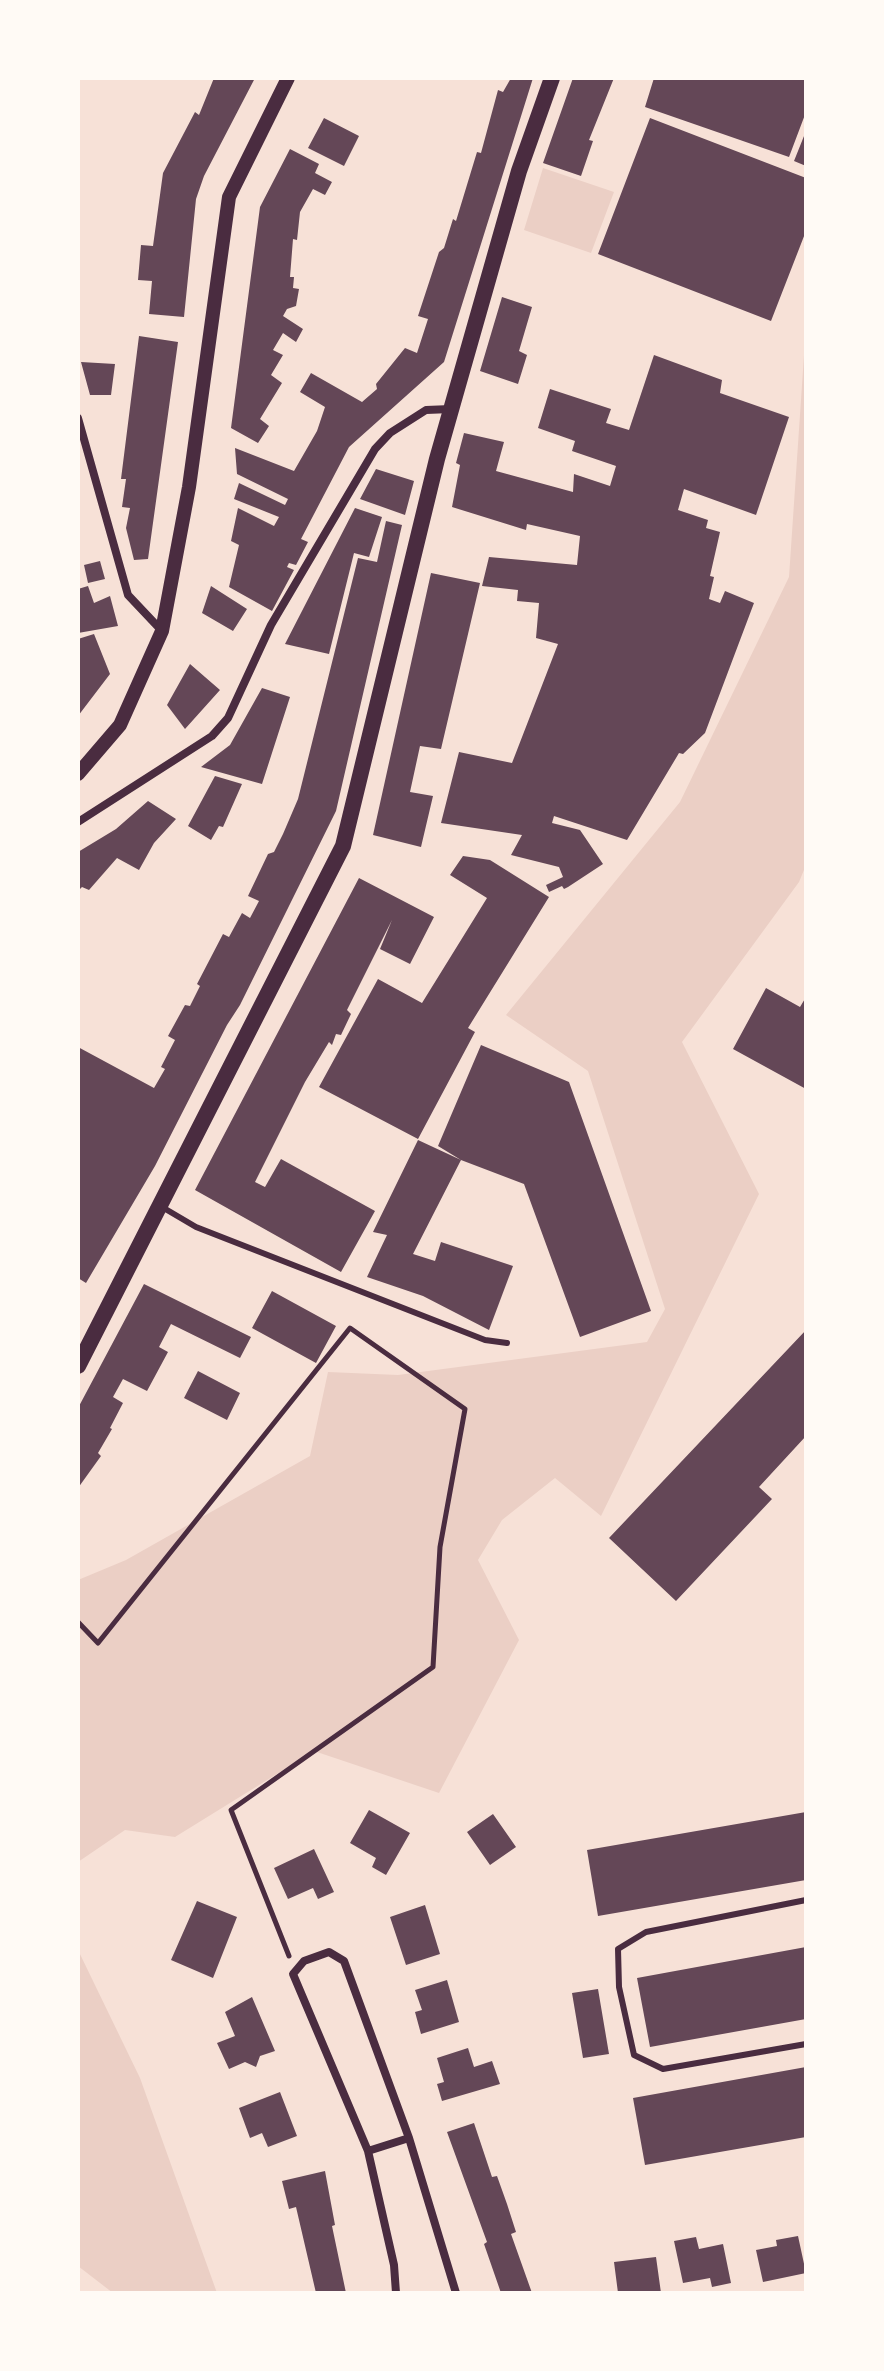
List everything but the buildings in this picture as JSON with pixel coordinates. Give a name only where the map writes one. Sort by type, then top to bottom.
[{"type":"main road","points":[[78,1366],[343,846],[451,409],[519,171],[552,78]]},
{"type":"street","points":[[78,774],[120,725],[162,631],[189,487],[229,197],[288,78]]},
{"type":"street","points":[[78,822],[212,736],[228,718],[271,625],[375,449],[390,433],[426,410],[451,409]]},
{"type":"street","points":[[78,418],[128,595],[162,631]]},
{"type":"street","points":[[396,2293],[394,2265],[368,2151],[293,1974],[304,1961],[329,1952],[344,1961],[409,2138],[456,2293]]},
{"type":"street","points":[[368,2151],[409,2138]]},
{"type":"lane","points":[[161,1206],[196,1227],[485,1340],[507,1343]]},
{"type":"lane","points":[[806,1900],[646,1932],[618,1949],[619,1987],[634,2055],[663,2069],[806,2044]]},
{"type":"path","points":[[78,1622],[98,1643],[350,1328],[465,1409],[440,1547],[433,1667],[231,1810],[286,1946],[293,1974]]},
{"type":"shaded area","points":[[543,168],[614,192],[591,253],[524,230]]},
{"type":"shaded area","points":[[806,326],[806,865],[799,882],[682,1042],[759,1194],[601,1516],[555,1478],[502,1520],[478,1560],[519,1640],[439,1793],[314,1751],[175,1837],[125,1830],[78,1862],[78,1580],[126,1560],[310,1456],[328,1372],[398,1375],[647,1342],[665,1309],[588,1071],[506,1015],[680,802],[789,577]]},
{"type":"shaded area","points":[[78,1950],[140,2078],[217,2293],[113,2293],[78,2266]]}]
